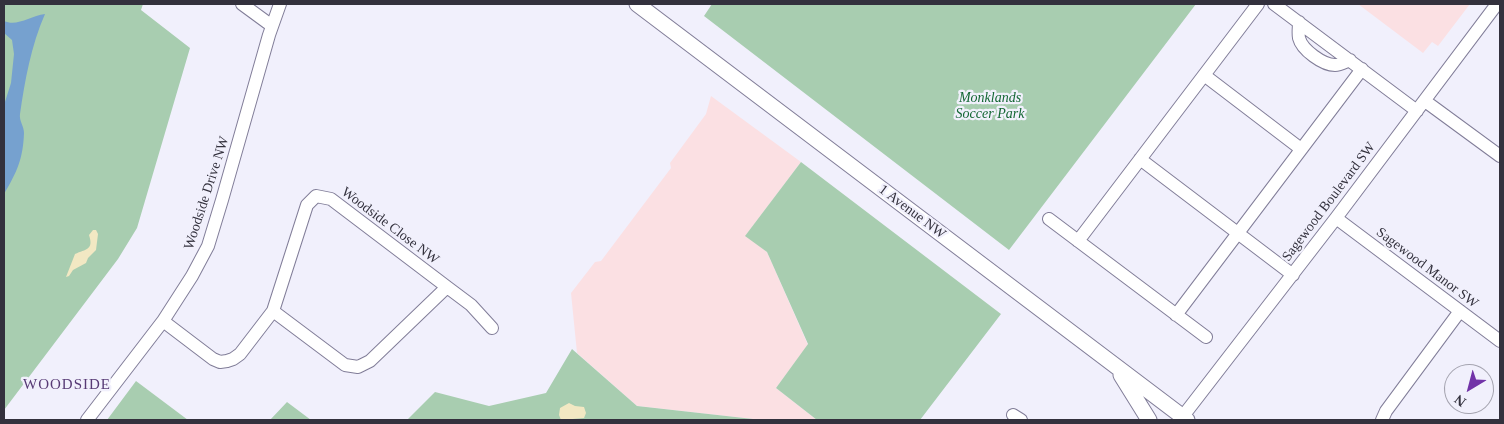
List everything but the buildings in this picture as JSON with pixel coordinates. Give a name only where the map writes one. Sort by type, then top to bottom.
[{"type":"street","points":[[242,4],[272,26]]},
{"type":"street","name":"Woodside Drive NW","points":[[87,420],[163,321],[192,276],[208,246],[280,4]]},
{"type":"street","name":"1 Avenue NW","points":[[637,4],[1115,365],[1183,419]]},
{"type":"street","points":[[1078,241],[1258,4]]},
{"type":"street","points":[[1274,4],[1362,69],[1500,156]]},
{"type":"street","name":"Sagewood Boulevard SW","points":[[1183,419],[1497,4]]},
{"type":"street","points":[[1176,315],[1362,69]]},
{"type":"street","points":[[1204,75],[1301,149]]},
{"type":"street","points":[[1140,159],[1293,275]]},
{"type":"street","name":"Woodside Close NW","points":[[163,321],[220,362],[233,359],[240,354],[272,311],[307,205],[316,196],[331,199],[471,305],[492,328]]},
{"type":"street","name":"Sagewood Manor SW","points":[[1336,218],[1500,341]]},
{"type":"street","points":[[1049,219],[1206,337]]},
{"type":"street","points":[[272,311],[345,365],[358,367],[370,362],[447,287]]},
{"type":"street","points":[[1382,420],[1386,411],[1460,311]]},
{"type":"street","points":[[1115,365],[1149,420]]},
{"type":"shaded area","points":[[1358,4],[1470,4],[1438,46],[1432,42],[1423,53]]},
{"type":"shaded area","points":[[711,96],[801,162],[746,235],[767,252],[808,345],[776,388],[817,420],[762,420],[637,406],[577,353],[571,293],[595,262],[601,261],[671,168],[670,163],[706,114]]},
{"type":"green space","points":[[4,4],[143,4],[141,10],[190,48],[137,228],[118,259],[4,410]]},
{"type":"green space","name":"Monklands Soccer Park","points":[[712,4],[1196,4],[1009,250],[704,16]]},
{"type":"green space","points":[[801,162],[1001,314],[920,420],[817,420],[776,388],[808,344],[767,252],[745,236]]},
{"type":"green space","points":[[572,349],[637,406],[762,420],[407,420],[435,392],[489,406],[546,393]]},
{"type":"green space","points":[[136,381],[188,420],[107,420]]},
{"type":"green space","points":[[287,402],[311,420],[270,420]]},
{"type":"sand","points":[[93,230],[96,230],[98,234],[96,250],[86,263],[73,270],[66,277],[75,254],[86,250],[90,246],[89,235]]},
{"type":"sand","points":[[569,403],[584,407],[586,413],[584,418],[561,420],[559,415],[560,408]]},
{"type":"water","points":[[45,14],[32,51],[24,89],[20,114],[24,133],[21,158],[4,194],[4,105],[11,83],[14,54],[12,40],[4,33],[4,21],[14,23]]},
{"type":"district","name":"WOODSIDE","points":[[67,385]]}]
